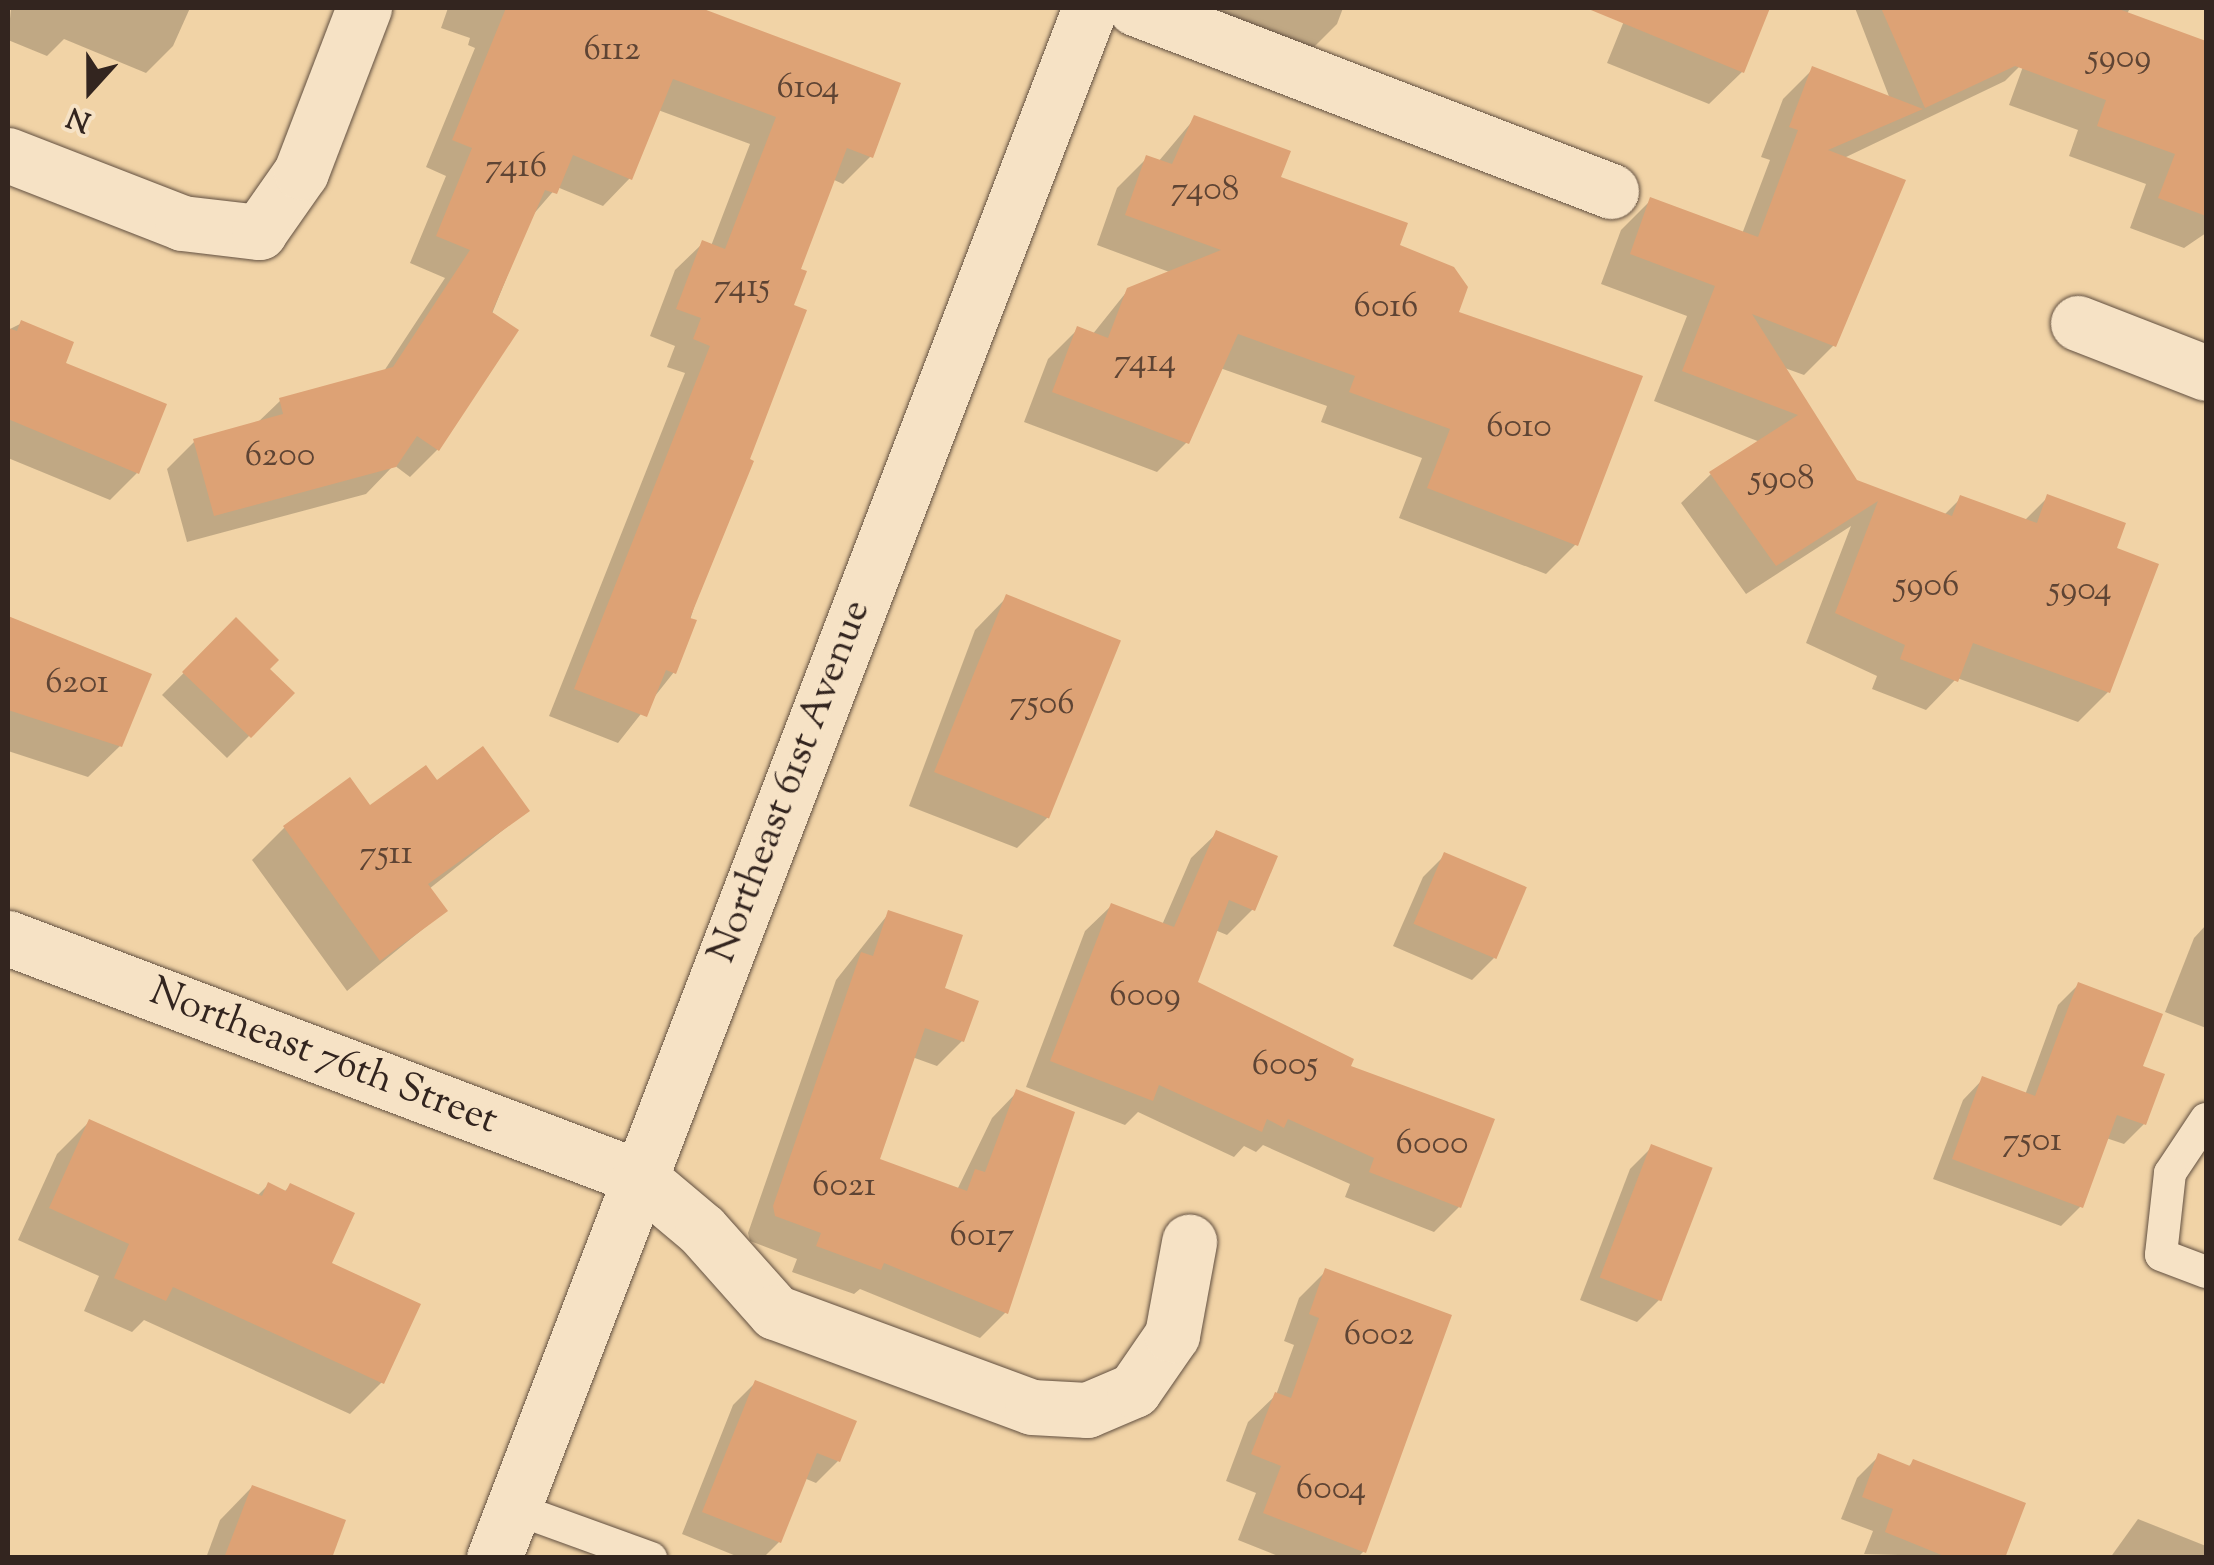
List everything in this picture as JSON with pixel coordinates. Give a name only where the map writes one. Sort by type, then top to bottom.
[{"type":"street","points":[[8,155],[182,223],[259,232],[302,172],[364,8]]},
{"type":"street","name":"Northeast 61st Avenue","points":[[494,1558],[1090,8]]},
{"type":"street","points":[[1136,8],[1611,191]]},
{"type":"street","points":[[2078,323],[2206,373]]},
{"type":"street","name":"Northeast 76th Street","points":[[8,938],[640,1176]]},
{"type":"street","points":[[640,1176],[702,1230],[775,1312],[1032,1408],[1087,1410],[1134,1390],[1172,1335],[1189,1242]]},
{"type":"lane","points":[[2206,1119],[2170,1172],[2161,1254],[2206,1272]]},
{"type":"lane","points":[[513,1508],[651,1558]]},
{"type":"building","points":[[506,8],[701,8],[901,83],[873,158],[847,148],[801,269],[807,271],[794,305],[807,310],[750,459],[754,461],[690,618],[697,620],[676,674],[666,670],[647,717],[574,689],[710,346],[693,339],[701,318],[676,309],[702,240],[725,249],[776,117],[673,79],[632,180],[573,155],[557,194],[545,190],[492,312],[519,330],[439,451],[417,436],[396,467],[214,516],[193,439],[283,414],[279,398],[393,367],[470,250],[436,236],[472,148],[452,140]]},
{"type":"building","points":[[1586,8],[1770,8],[1744,73]]},
{"type":"building","points":[[1881,8],[2116,8],[2206,41],[2206,216],[2158,198],[2175,154],[2097,126],[2106,100],[2015,66],[1925,108]]},
{"type":"building","points":[[1812,66],[1923,109],[1828,150],[1906,180],[1836,347],[1752,314],[1857,480],[1952,516],[1960,495],[2037,523],[2047,494],[2126,523],[2117,548],[2159,564],[2110,693],[1973,643],[1958,682],[1900,659],[1905,645],[1835,613],[1878,501],[1776,566],[1709,472],[1798,415],[1682,371],[1715,286],[1630,254],[1650,197],[1758,237],[1798,130],[1789,127]]},
{"type":"building","points":[[1194,115],[1291,151],[1281,177],[1408,223],[1400,245],[1454,267],[1468,287],[1459,312],[1643,376],[1578,546],[1427,488],[1450,429],[1349,392],[1355,376],[1238,334],[1189,444],[1052,392],[1077,326],[1108,338],[1127,288],[1221,250],[1125,215],[1146,155],[1172,164]]},
{"type":"building","points":[[21,320],[74,342],[66,363],[167,404],[139,474],[8,419],[8,328],[17,331]]},
{"type":"building","points":[[1006,594],[1121,640],[1049,818],[934,772]]},
{"type":"building","points":[[8,616],[152,674],[122,747],[8,710]]},
{"type":"building","points":[[236,617],[279,660],[270,669],[295,693],[251,738],[182,672]]},
{"type":"building","points":[[483,746],[530,811],[428,884],[448,911],[380,961],[283,826],[350,777],[370,805],[426,765],[437,780]]},
{"type":"building","points":[[1216,830],[1278,856],[1255,911],[1229,900],[1198,982],[1354,1059],[1351,1066],[1495,1119],[1461,1208],[1369,1172],[1374,1158],[1288,1119],[1284,1128],[1267,1119],[1262,1132],[1159,1085],[1153,1101],[1050,1061],[1111,903],[1174,927]]},
{"type":"building","points":[[1444,852],[1527,887],[1496,959],[1414,924]]},
{"type":"building","points":[[888,910],[963,935],[945,988],[979,1001],[964,1042],[925,1028],[880,1159],[967,1191],[975,1169],[985,1172],[1016,1089],[1075,1112],[1008,1314],[884,1263],[881,1270],[816,1246],[821,1233],[775,1216],[773,1206],[861,952],[873,956]]},
{"type":"building","points":[[2078,982],[2163,1014],[2143,1066],[2165,1074],[2146,1125],[2117,1115],[2083,1208],[1952,1159],[1982,1076],[2035,1096]]},
{"type":"building","points":[[89,1119],[262,1196],[268,1182],[286,1191],[290,1183],[355,1213],[332,1263],[421,1304],[384,1384],[173,1287],[166,1301],[114,1278],[129,1244],[49,1208]]},
{"type":"building","points":[[1651,1144],[1713,1168],[1661,1301],[1600,1278]]},
{"type":"building","points":[[1325,1268],[1452,1315],[1366,1553],[1263,1513],[1281,1466],[1251,1454],[1275,1392],[1291,1398],[1319,1318],[1309,1314]]},
{"type":"building","points":[[755,1380],[857,1421],[840,1462],[817,1453],[781,1543],[702,1512]]},
{"type":"building","points":[[1878,1453],[1910,1466],[1913,1459],[2026,1503],[2005,1558],[1949,1558],[1885,1532],[1893,1509],[1862,1497]]},
{"type":"building","points":[[252,1485],[346,1520],[332,1558],[224,1558]]}]
